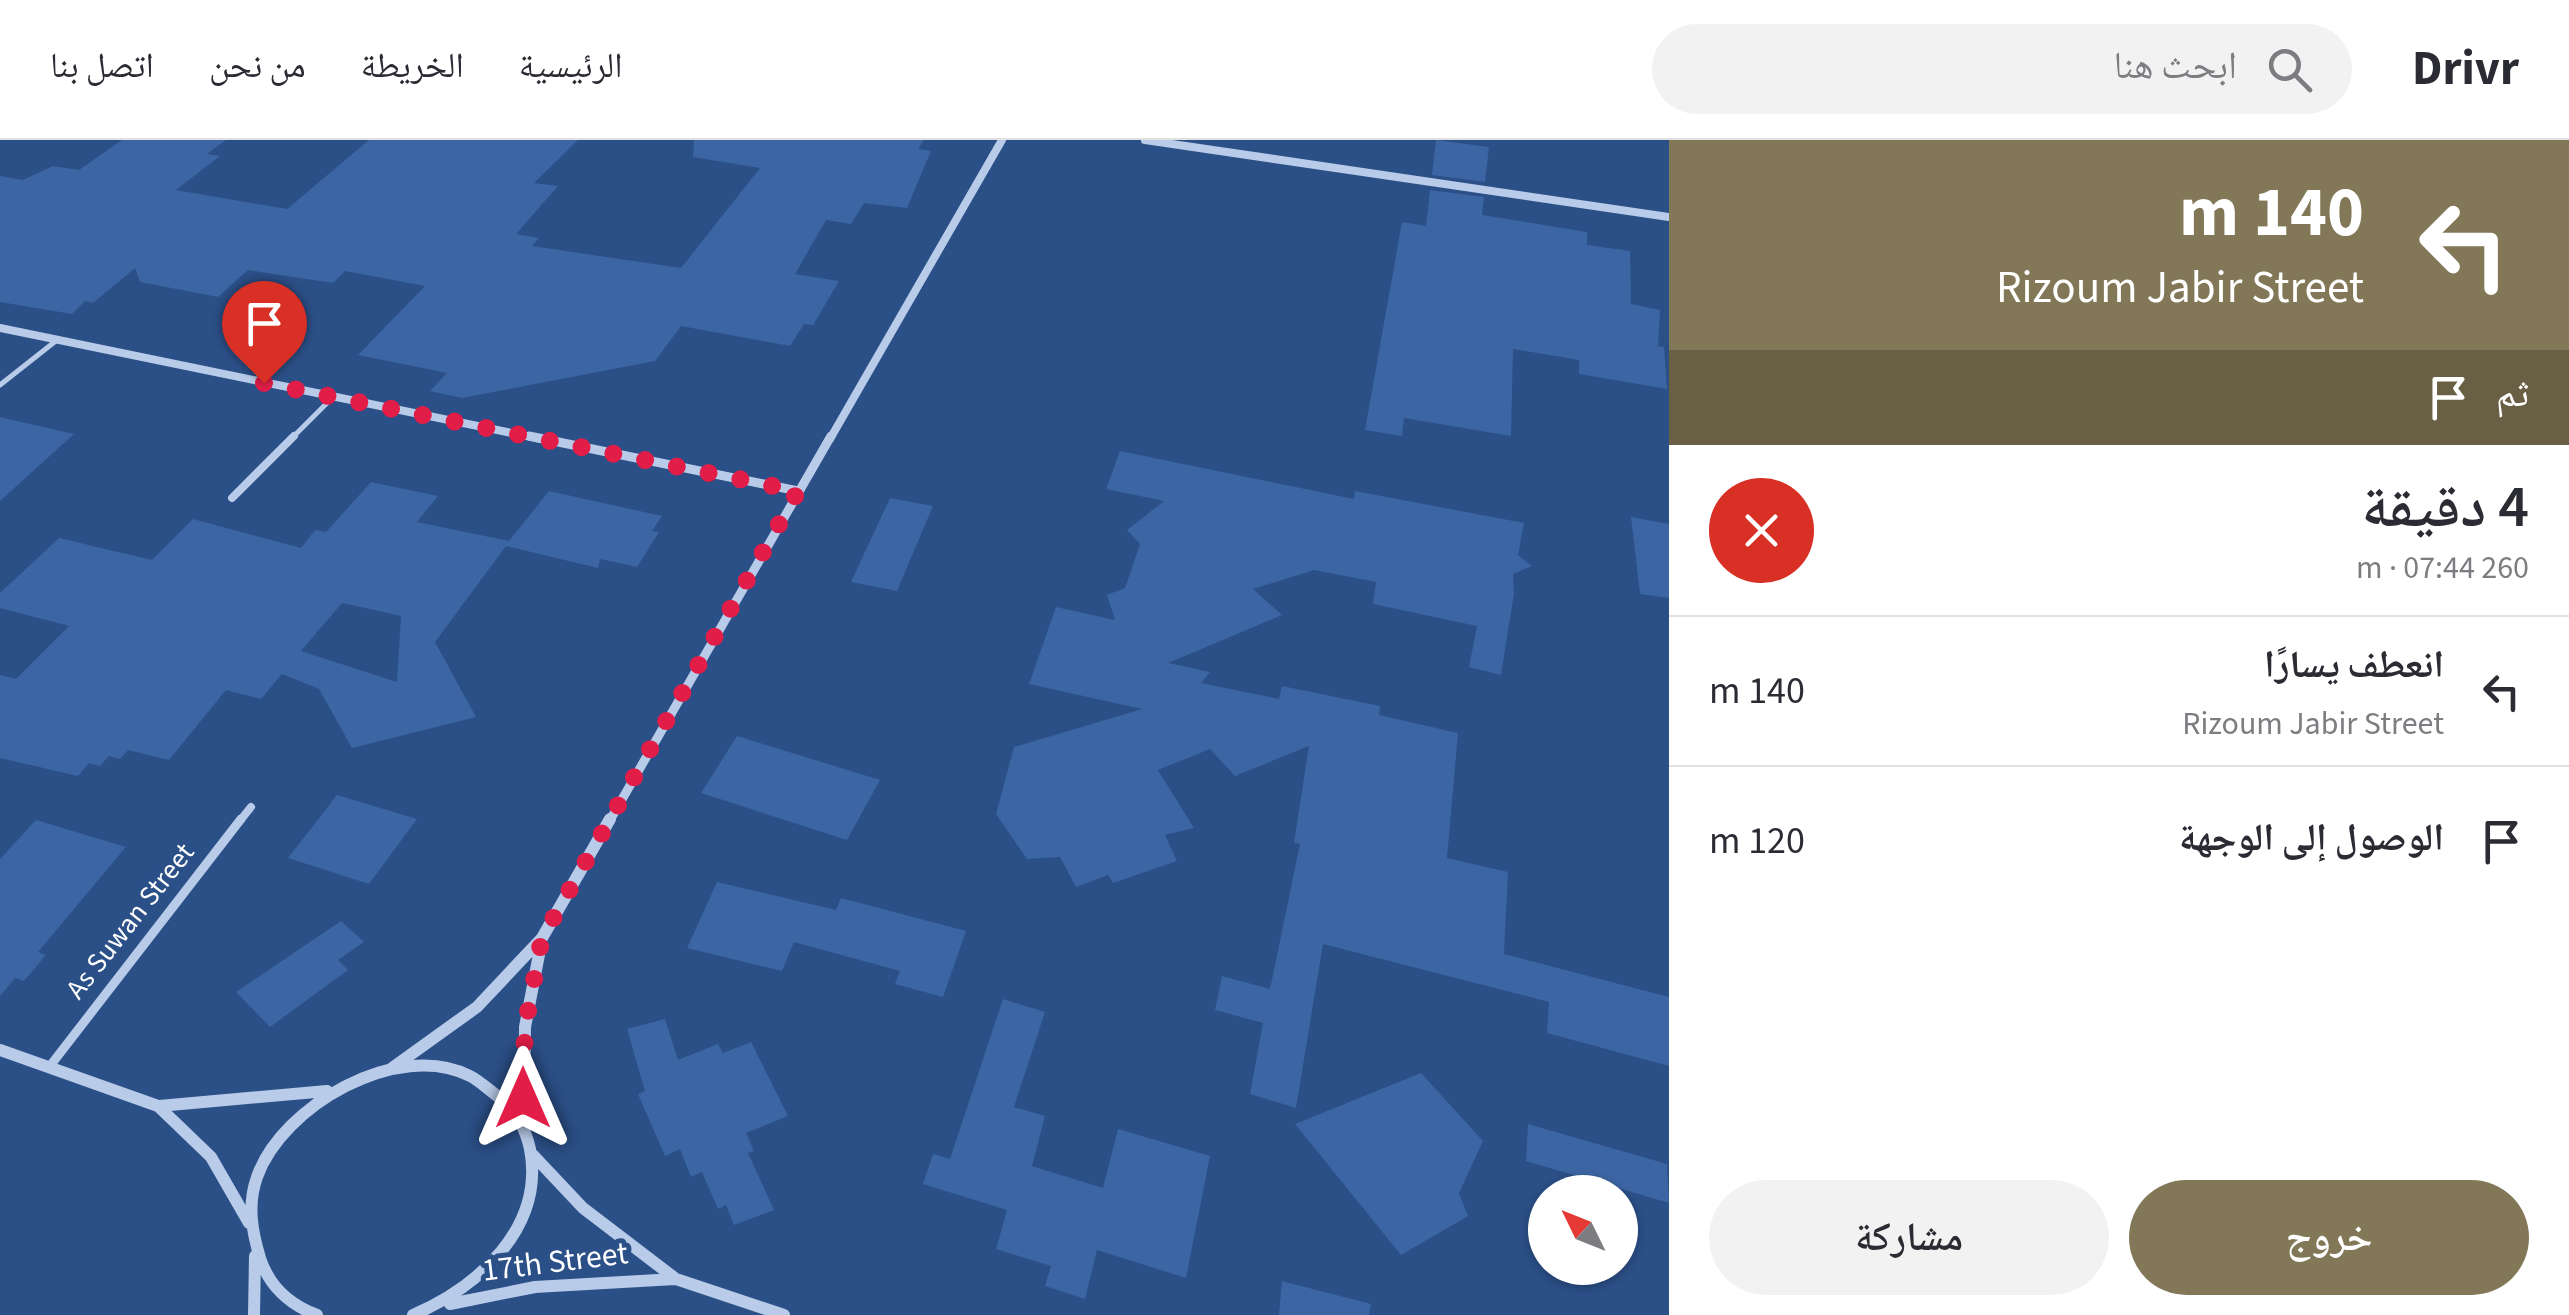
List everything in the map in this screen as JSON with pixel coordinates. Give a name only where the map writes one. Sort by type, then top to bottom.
[{"type":"street","points":[[158,1106],[330,1090],[392,1068],[477,1007],[542,938],[1002,140]]},
{"type":"street","points":[[1146,140],[1669,218]]},
{"type":"street","points":[[0,328],[798,491]]},
{"type":"street","points":[[413,1315],[440,1306],[475,1282],[502,1254],[521,1222],[532,1188],[533,1155],[524,1123],[525,1027],[542,938]]},
{"type":"street","points":[[0,1050],[158,1106],[211,1157],[249,1223]]},
{"type":"street","points":[[392,1068],[433,1067],[470,1076],[501,1095],[524,1123]]},
{"type":"street","points":[[254,1315],[254,1255],[249,1223],[254,1187],[270,1151],[294,1121],[330,1090]]},
{"type":"street","name":"17th Street","points":[[533,1155],[611,1232],[676,1279],[784,1315]]},
{"type":"street","points":[[254,1255],[274,1288],[305,1312],[317,1315]]},
{"type":"street","name":"17th Street","points":[[440,1306],[567,1283],[676,1279]]},
{"type":"lane","points":[[0,385],[56,340]]},
{"type":"lane","points":[[232,498],[333,398]]},
{"type":"lane","name":"As Suwan Street","points":[[50,1066],[250,807]]},
{"type":"building","points":[[122,140],[226,140],[207,154],[220,156],[176,190],[287,209],[369,140],[578,140],[534,183],[558,186],[516,234],[539,238],[532,246],[681,268],[760,168],[693,157],[694,140],[924,140],[918,149],[931,151],[907,208],[864,203],[851,224],[826,220],[795,274],[839,281],[813,325],[804,324],[790,346],[681,326],[655,361],[462,398],[430,391],[447,373],[358,355],[425,286],[345,271],[333,283],[248,270],[218,297],[140,282],[135,268],[93,303],[85,301],[72,314],[0,302],[0,176],[23,180],[53,166],[79,170]]},
{"type":"building","points":[[1436,140],[1489,147],[1485,182],[1432,175]]},
{"type":"building","points":[[1430,190],[1484,197],[1482,215],[1587,232],[1587,245],[1630,251],[1631,304],[1660,310],[1658,346],[1664,347],[1667,389],[1579,374],[1579,360],[1513,349],[1511,436],[1404,418],[1402,436],[1365,430],[1402,222],[1426,226]]},
{"type":"building","points":[[0,417],[74,434],[0,501]]},
{"type":"building","points":[[1120,451],[1354,499],[1355,491],[1524,523],[1518,555],[1532,566],[1513,574],[1514,593],[1501,675],[1469,667],[1477,626],[1373,604],[1376,582],[1314,570],[1253,589],[1282,615],[1168,663],[1210,672],[1201,683],[1279,699],[1282,686],[1380,706],[1379,715],[1458,733],[1447,858],[1508,872],[1504,954],[1669,997],[1669,1066],[1547,1033],[1549,1002],[1323,944],[1296,1108],[1250,1094],[1263,1023],[1215,1010],[1222,976],[1270,989],[1300,844],[1294,843],[1309,746],[1235,776],[1210,749],[1158,770],[1194,828],[1165,835],[1177,861],[1113,883],[1108,875],[1076,887],[1060,857],[1027,859],[996,814],[1014,747],[1142,709],[1029,684],[1056,607],[1115,620],[1107,595],[1125,588],[1140,544],[1127,530],[1164,501],[1106,489]]},
{"type":"building","points":[[371,482],[438,496],[417,522],[509,541],[549,491],[662,516],[652,531],[659,532],[637,567],[600,559],[598,568],[506,546],[435,642],[476,717],[352,748],[319,689],[282,674],[261,699],[226,690],[169,760],[128,750],[120,759],[109,756],[100,766],[89,763],[78,776],[0,758],[0,675],[16,679],[69,626],[0,608],[0,593],[59,538],[152,560],[193,519],[301,548],[315,530],[326,532]],"holes":[[[342,603],[401,616],[397,682],[301,651]]]},
{"type":"building","points":[[890,498],[933,506],[897,591],[851,582]]},
{"type":"building","points":[[1631,517],[1669,524],[1669,598],[1640,594]]},
{"type":"building","points":[[737,736],[880,780],[847,840],[701,793]]},
{"type":"building","points":[[337,795],[417,819],[369,884],[288,858]]},
{"type":"building","points":[[36,820],[126,847],[38,952],[46,955],[24,981],[15,978],[0,996],[0,859]]},
{"type":"building","points":[[717,882],[836,910],[841,898],[966,931],[943,997],[895,984],[900,971],[794,942],[782,971],[687,948]]},
{"type":"building","points":[[341,921],[364,942],[338,960],[348,970],[270,1027],[236,992]]},
{"type":"building","points":[[1003,999],[1045,1012],[1014,1107],[1045,1116],[1032,1166],[1103,1188],[1118,1129],[1210,1156],[1186,1278],[1097,1250],[1085,1299],[1045,1286],[1051,1266],[996,1249],[1007,1210],[923,1184],[933,1154],[950,1159]]},
{"type":"building","points":[[665,1019],[678,1060],[718,1044],[723,1053],[751,1042],[788,1116],[746,1133],[754,1151],[748,1153],[774,1210],[734,1225],[726,1205],[718,1209],[702,1172],[691,1177],[680,1149],[665,1156],[638,1094],[645,1091],[627,1029]]},
{"type":"building","points":[[1421,1073],[1483,1141],[1459,1193],[1468,1216],[1401,1255],[1295,1124]]},
{"type":"building","points":[[1528,1124],[1667,1164],[1669,1203],[1638,1194],[1638,1175],[1574,1175],[1526,1161]]},
{"type":"building","points":[[1282,1281],[1371,1304],[1369,1315],[1279,1315]]},
{"type":"route","points":[[264,383],[798,491],[542,938],[525,1027],[523,1098]]}]
